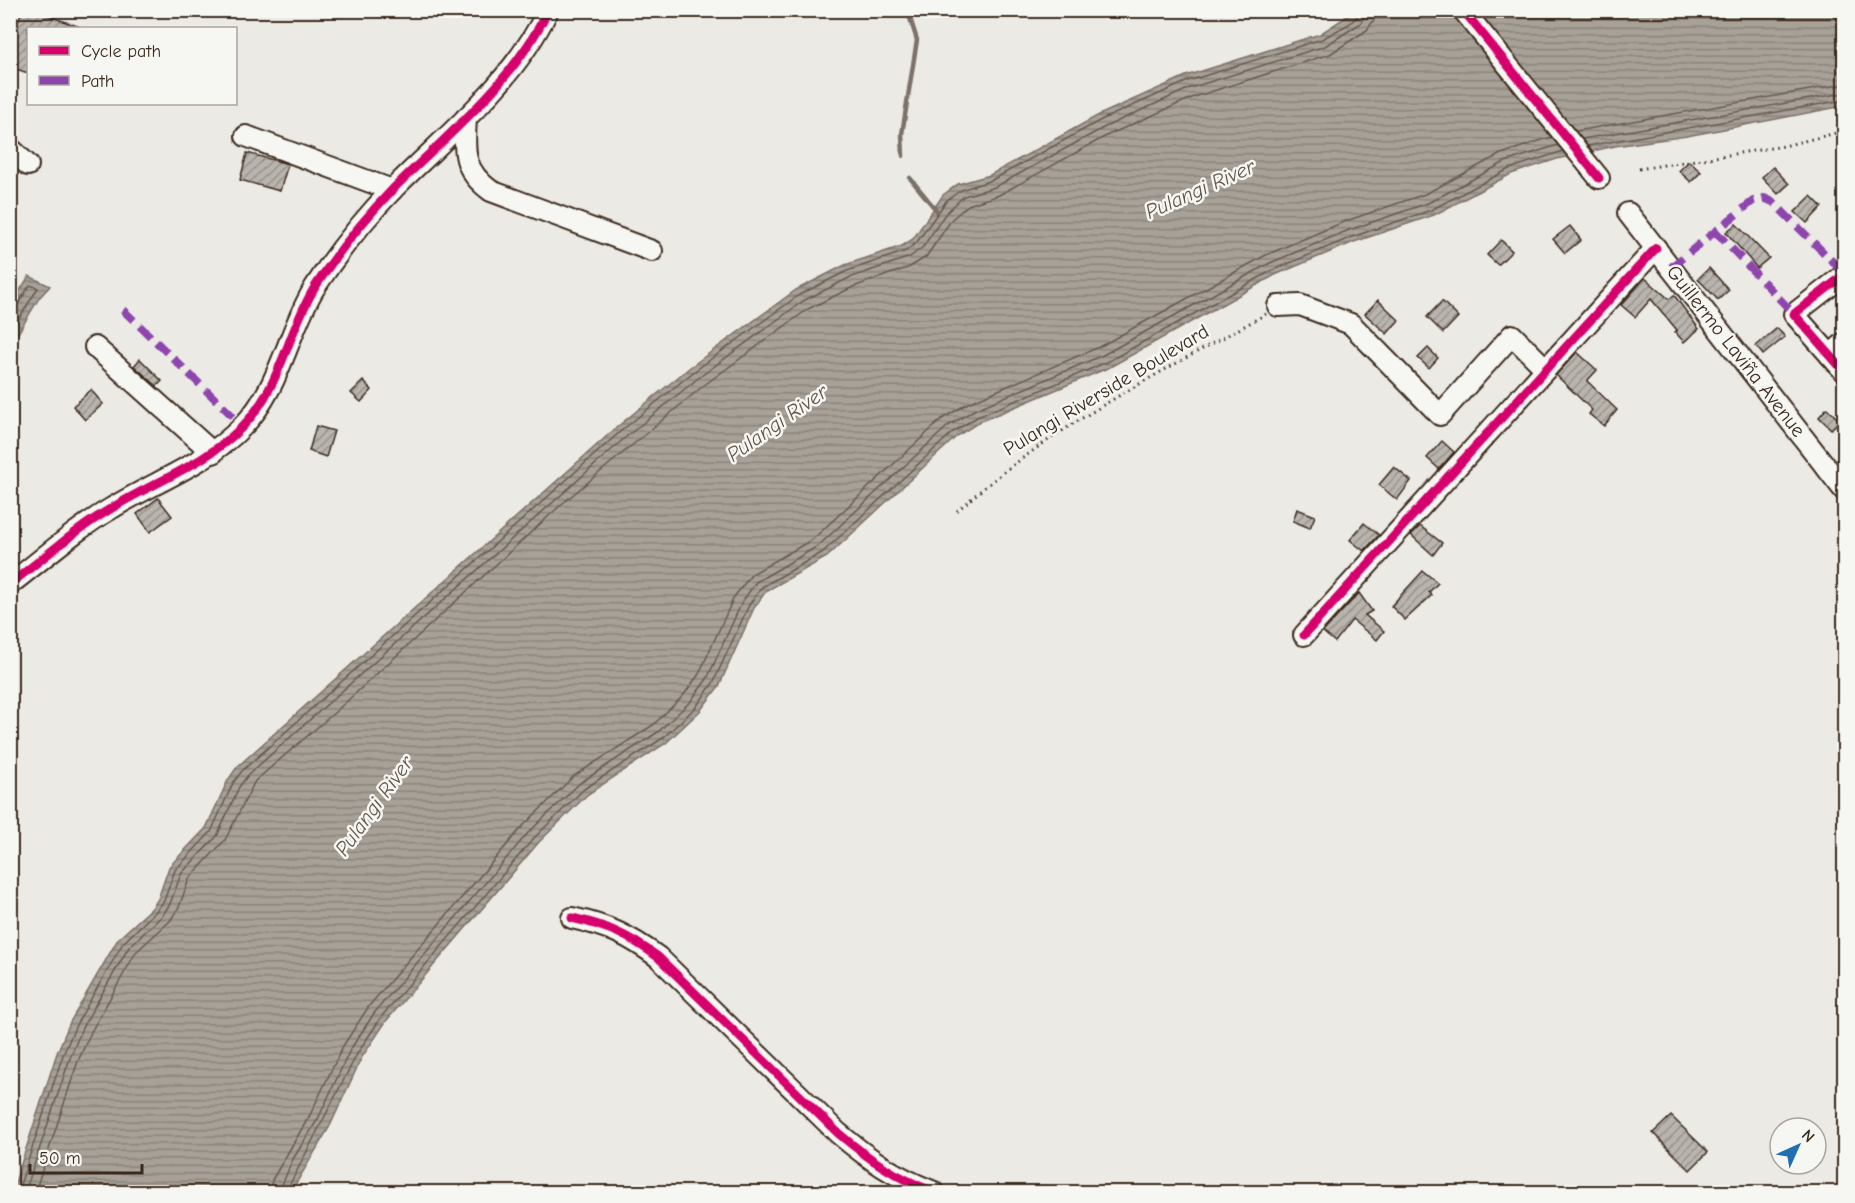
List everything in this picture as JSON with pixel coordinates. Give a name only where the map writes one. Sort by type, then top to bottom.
[{"type":"street","points":[[10,584],[110,509],[213,453],[243,426],[258,408],[274,382],[301,313],[316,286],[392,190],[466,118],[522,54],[548,10]]},
{"type":"street","points":[[1463,10],[1599,178]]},
{"type":"street","points":[[466,118],[464,152],[471,170],[480,183],[491,191],[652,251]]},
{"type":"street","points":[[246,136],[392,190]]},
{"type":"street","points":[[10,148],[28,165]]},
{"type":"street","name":"Guillermo Laviña Avenue","points":[[1628,213],[1845,490]]},
{"type":"street","points":[[1304,635],[1656,248]]},
{"type":"street","points":[[1845,275],[1794,314],[1838,349],[1845,371]]},
{"type":"street","points":[[1278,306],[1300,305],[1352,324],[1440,415],[1512,335],[1546,369]]},
{"type":"street","points":[[95,347],[213,453]]},
{"type":"street","points":[[573,918],[606,926],[630,937],[658,957],[838,1133],[870,1160],[896,1177],[934,1192]]},
{"type":"path","points":[[1639,169],[1784,146],[1845,131]]},
{"type":"water","name":"Pulangi River","points":[[1355,11],[1844,11],[1844,106],[1687,136],[1615,146],[1557,159],[1511,174],[1434,215],[1354,242],[1275,275],[1110,367],[979,422],[957,436],[827,557],[766,591],[754,608],[719,686],[700,711],[666,743],[588,794],[539,842],[387,1020],[362,1057],[330,1126],[291,1192],[12,1192],[57,1053],[70,1022],[118,939],[152,908],[158,899],[169,867],[206,828],[228,780],[237,767],[617,427],[689,368],[796,290],[845,265],[902,246],[913,239],[943,195],[958,184],[990,175],[1099,115],[1186,76],[1320,34]]},
{"type":"water","points":[[29,276],[50,286],[39,298],[11,345],[11,305]]},
{"type":"building","points":[[22,10],[33,10],[80,27],[27,27],[27,73],[10,67],[10,44]]},
{"type":"building","points":[[247,153],[288,164],[280,191],[240,180]]},
{"type":"building","points":[[1689,161],[1701,172],[1691,182],[1679,171]]},
{"type":"building","points":[[1773,167],[1789,184],[1778,194],[1762,177]]},
{"type":"building","points":[[1811,196],[1822,207],[1807,223],[1795,212]]},
{"type":"building","points":[[1736,224],[1769,258],[1757,268],[1726,232]]},
{"type":"building","points":[[1570,226],[1581,240],[1565,253],[1553,239]]},
{"type":"building","points":[[1501,240],[1512,251],[1498,265],[1487,255]]},
{"type":"building","points":[[1709,268],[1729,290],[1718,300],[1698,279]]},
{"type":"building","points":[[1645,278],[1669,299],[1674,295],[1699,329],[1684,342],[1651,299],[1635,317],[1621,305]]},
{"type":"building","points":[[1378,300],[1399,320],[1387,334],[1365,314]]},
{"type":"building","points":[[1442,301],[1458,317],[1443,333],[1427,317]]},
{"type":"building","points":[[1777,328],[1785,337],[1763,355],[1756,346]]},
{"type":"building","points":[[1428,348],[1438,358],[1429,368],[1418,358]]},
{"type":"building","points":[[1577,352],[1597,370],[1587,381],[1617,410],[1604,426],[1589,414],[1592,410],[1556,375]]},
{"type":"building","points":[[140,359],[162,381],[157,386],[134,366]]},
{"type":"building","points":[[363,381],[372,390],[361,402],[351,393]]},
{"type":"building","points":[[91,390],[103,404],[85,420],[73,406]]},
{"type":"building","points":[[1827,408],[1840,421],[1831,429],[1819,417]]},
{"type":"building","points":[[316,426],[334,431],[326,457],[309,451]]},
{"type":"building","points":[[1442,441],[1454,452],[1439,469],[1427,458]]},
{"type":"building","points":[[1394,467],[1411,481],[1397,500],[1379,485]]},
{"type":"building","points":[[158,498],[172,516],[150,532],[137,514]]},
{"type":"building","points":[[1297,509],[1315,516],[1310,528],[1293,521]]},
{"type":"building","points":[[1364,523],[1379,535],[1364,551],[1350,540]]},
{"type":"building","points":[[1420,526],[1442,543],[1433,555],[1411,535]]},
{"type":"building","points":[[1423,571],[1438,583],[1429,592],[1432,595],[1405,620],[1391,606]]},
{"type":"building","points":[[1359,593],[1372,611],[1365,615],[1384,631],[1377,640],[1352,620],[1335,642],[1323,632]]},
{"type":"building","points":[[1671,1116],[1708,1152],[1690,1170],[1653,1133]]},
{"type":"waterway","points":[[903,156],[902,134],[917,40],[909,15],[904,10]]},
{"type":"waterway","points":[[910,178],[937,211]]},
{"type":"marked path","points":[[1671,267],[1753,201],[1764,198],[1773,202],[1844,273]]},
{"type":"marked path","points":[[1715,231],[1794,314]]},
{"type":"marked path","points":[[123,310],[243,426]]},
{"type":"cycle path","points":[[10,584],[99,516],[197,462],[242,427],[266,395],[305,304],[333,261],[383,199],[499,83],[534,36],[548,10]]},
{"type":"cycle path","points":[[1463,10],[1599,178]]},
{"type":"cycle path","points":[[1304,635],[1656,248]]},
{"type":"cycle path","points":[[1844,275],[1794,314],[1844,371]]},
{"type":"cycle path","points":[[572,918],[617,932],[658,957],[838,1133],[883,1167],[934,1192]]}]
